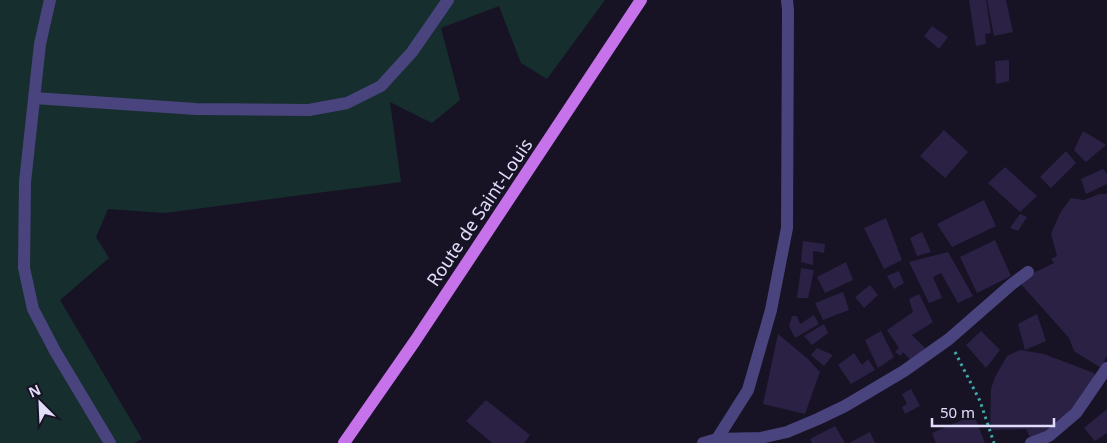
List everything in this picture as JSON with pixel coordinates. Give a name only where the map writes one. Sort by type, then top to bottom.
[{"type":"main road","name":"Route de Saint-Louis","points":[[344,443],[415,341],[641,0]]},
{"type":"street","points":[[50,0],[40,44],[25,182],[24,268],[33,309],[55,351],[110,443]]},
{"type":"street","points":[[34,98],[196,109],[309,110],[347,103],[381,86],[412,52],[448,0]]},
{"type":"street","points":[[717,439],[748,390],[771,310],[787,228],[787,0]]},
{"type":"street","points":[[703,443],[717,439],[760,438],[787,432],[818,419],[874,390],[949,339],[1028,272]]},
{"type":"street","points":[[1031,443],[1049,436],[1076,413],[1107,368]]},
{"type":"path","points":[[949,339],[980,401],[994,443]]},
{"type":"green space","points":[[0,0],[605,0],[547,79],[521,63],[499,6],[441,28],[460,100],[432,123],[390,102],[401,182],[165,213],[108,209],[96,237],[109,258],[60,300],[142,439],[134,443],[0,443]]},
{"type":"building","points":[[969,0],[986,0],[991,33],[985,34],[986,44],[976,46]]},
{"type":"building","points":[[987,0],[1006,0],[1013,32],[994,36]]},
{"type":"building","points":[[932,26],[948,37],[939,49],[924,36]]},
{"type":"building","points":[[1009,60],[1009,81],[996,84],[995,61]]},
{"type":"building","points":[[944,130],[968,152],[945,178],[920,156]]},
{"type":"building","points":[[1083,131],[1106,145],[1086,162],[1074,150]]},
{"type":"building","points":[[1066,151],[1076,163],[1051,188],[1040,177]]},
{"type":"building","points":[[1005,167],[1037,196],[1020,212],[988,183]]},
{"type":"building","points":[[1103,169],[1107,174],[1107,184],[1086,194],[1081,179]]},
{"type":"building","points":[[1099,194],[1107,194],[1107,356],[1101,368],[1074,351],[1069,338],[1020,283],[1035,272],[1054,263],[1051,259],[1057,256],[1051,234],[1060,213],[1071,198],[1084,200]]},
{"type":"building","points":[[984,200],[996,226],[952,247],[937,224]]},
{"type":"building","points":[[1020,214],[1027,217],[1018,231],[1010,228]]},
{"type":"building","points":[[886,218],[902,260],[884,269],[864,228]]},
{"type":"building","points":[[922,232],[931,252],[917,256],[910,238]]},
{"type":"building","points":[[995,240],[1011,276],[977,293],[960,257]]},
{"type":"building","points":[[803,241],[825,244],[824,253],[813,251],[813,265],[801,262]]},
{"type":"building","points":[[948,252],[973,296],[958,303],[941,273],[933,277],[942,298],[929,303],[909,262]]},
{"type":"building","points":[[846,262],[853,280],[825,293],[817,277]]},
{"type":"building","points":[[801,268],[814,270],[808,298],[797,298]]},
{"type":"building","points":[[899,271],[904,283],[894,289],[887,276]]},
{"type":"building","points":[[870,285],[878,295],[864,308],[855,297]]},
{"type":"building","points":[[843,292],[849,310],[823,320],[815,303]]},
{"type":"building","points":[[919,294],[933,322],[912,335],[925,348],[913,363],[903,352],[901,356],[895,352],[899,348],[887,330],[913,312],[909,299]]},
{"type":"building","points":[[1037,314],[1046,341],[1025,350],[1018,324]]},
{"type":"building","points":[[814,315],[819,324],[795,338],[789,326],[792,316],[797,316],[800,324]]},
{"type":"building","points":[[824,324],[828,333],[812,345],[804,336]]},
{"type":"building","points":[[881,331],[894,357],[878,368],[865,340]]},
{"type":"building","points":[[981,331],[1000,350],[986,368],[966,345]]},
{"type":"building","points":[[778,334],[808,359],[820,372],[805,414],[763,404]]},
{"type":"building","points":[[817,348],[833,355],[824,366],[811,355]]},
{"type":"building","points":[[1020,350],[1044,354],[1094,373],[1098,380],[1054,429],[1031,439],[1026,429],[990,430],[991,389],[995,377],[1007,356]]},
{"type":"building","points":[[854,353],[862,365],[868,359],[875,370],[851,384],[838,365]]},
{"type":"building","points":[[911,389],[920,406],[905,414],[902,407],[907,404],[902,394]]},
{"type":"building","points":[[486,400],[530,435],[524,443],[492,443],[466,421]]},
{"type":"building","points":[[1107,409],[1107,433],[1095,441],[1084,428]]},
{"type":"building","points":[[974,415],[985,443],[936,443],[932,433]]},
{"type":"building","points":[[835,426],[845,443],[812,443],[810,439]]},
{"type":"building","points":[[870,432],[875,443],[849,443]]}]
